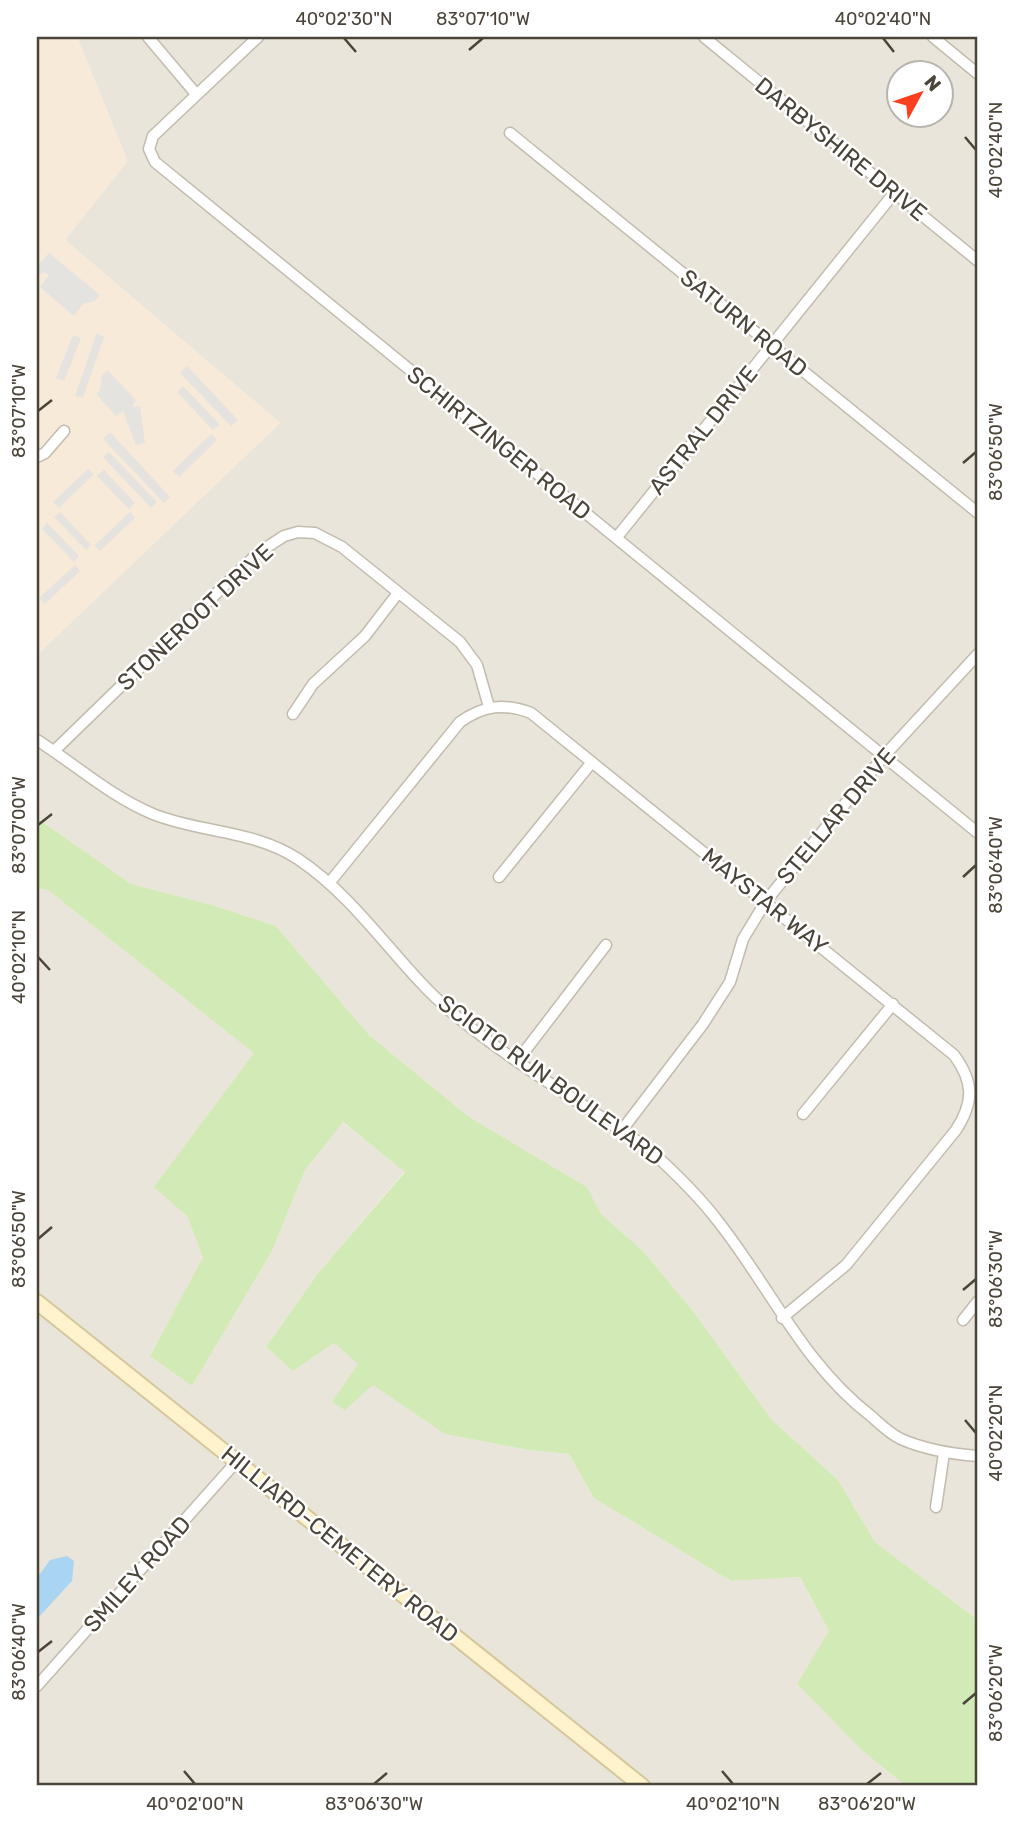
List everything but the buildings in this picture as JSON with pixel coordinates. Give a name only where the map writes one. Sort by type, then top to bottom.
[{"type":"main road","name":"HILLIARD-CEMETERY ROAD","points":[[37,1302],[642,1786]]},
{"type":"street","points":[[148,37],[196,94]]},
{"type":"street","name":"SCHIRTZINGER ROAD","points":[[258,37],[150,139],[149,154],[155,162],[978,833]]},
{"type":"street","name":"DARBYSHIRE DRIVE","points":[[704,37],[978,261]]},
{"type":"street","points":[[933,37],[978,74]]},
{"type":"street","name":"SATURN ROAD","points":[[510,133],[978,513]]},
{"type":"street","name":"ASTRAL DRIVE","points":[[617,537],[895,192]]},
{"type":"street","points":[[37,457],[46,453],[64,431]]},
{"type":"street","name":"STONEROOT DRIVE","points":[[54,751],[258,553],[298,532],[329,539],[470,653],[489,706]]},
{"type":"street","points":[[293,713],[313,684],[365,635],[398,593]]},
{"type":"street","name":"STELLAR DRIVE","points":[[622,1130],[704,1024],[730,982],[743,939],[766,901],[884,756],[978,654]]},
{"type":"street","points":[[330,882],[450,733],[472,713],[489,706]]},
{"type":"street","name":"MAYSTAR WAY","points":[[489,706],[511,707],[531,713],[954,1055],[967,1077],[974,1105],[956,1130],[862,1247],[826,1283],[782,1318]]},
{"type":"street","name":"SCIOTO RUN BOULEVARD","points":[[37,740],[121,799],[156,815],[250,837],[295,857],[330,882],[418,980],[455,1014],[622,1130],[672,1169],[718,1220],[782,1318],[830,1378],[858,1406],[899,1438],[944,1453],[978,1456]]},
{"type":"street","points":[[499,877],[592,762]]},
{"type":"street","points":[[518,1060],[606,945]]},
{"type":"street","points":[[803,1114],[892,1004]]},
{"type":"street","points":[[963,1320],[978,1301]]},
{"type":"street","points":[[936,1507],[944,1453]]},
{"type":"street","name":"SMILEY ROAD","points":[[37,1686],[237,1461]]},
{"type":"shaded area","points":[[37,37],[77,37],[128,161],[65,240],[280,423],[37,655]]},
{"type":"shaded area","points":[[77,37],[978,37],[978,1620],[875,1542],[838,1480],[772,1420],[693,1311],[643,1251],[601,1214],[587,1187],[469,1117],[369,1035],[276,926],[212,905],[131,884],[37,818],[37,655],[280,423],[65,240],[127,161]]},
{"type":"shaded area","points":[[49,253],[100,295],[95,301],[83,304],[74,316],[40,287],[49,275],[44,272],[37,276],[37,263]]},
{"type":"shaded area","points":[[97,333],[104,337],[83,397],[75,396]]},
{"type":"shaded area","points":[[73,335],[81,338],[64,381],[56,378]]},
{"type":"shaded area","points":[[187,366],[238,420],[231,426],[180,373]]},
{"type":"shaded area","points":[[107,370],[136,400],[132,407],[140,406],[145,443],[136,445],[123,411],[116,416],[96,394]]},
{"type":"shaded area","points":[[183,386],[220,425],[213,430],[177,392]]},
{"type":"shaded area","points":[[110,432],[170,497],[164,503],[103,439]]},
{"type":"shaded area","points":[[211,434],[217,440],[179,477],[173,471]]},
{"type":"shaded area","points":[[109,452],[157,502],[151,508],[103,457]]},
{"type":"shaded area","points":[[88,469],[94,474],[59,508],[53,502]]},
{"type":"shaded area","points":[[104,470],[135,503],[129,509],[97,476]]},
{"type":"shaded area","points":[[60,512],[91,545],[86,550],[54,517]]},
{"type":"shaded area","points":[[130,512],[135,518],[100,551],[95,545]]},
{"type":"shaded area","points":[[47,523],[79,556],[74,562],[42,529]]},
{"type":"shaded area","points":[[75,565],[80,571],[45,604],[39,598]]},
{"type":"shaded area","points":[[37,888],[48,890],[255,1053],[155,1186],[187,1216],[203,1257],[150,1356],[192,1386],[272,1251],[305,1170],[342,1122],[405,1171],[319,1272],[266,1347],[293,1371],[334,1343],[359,1364],[332,1402],[373,1384],[445,1434],[529,1450],[569,1454],[594,1498],[731,1581],[800,1577],[829,1631],[864,1752],[906,1786],[37,1786]]},
{"type":"green space","points":[[37,818],[131,884],[212,905],[276,926],[369,1035],[469,1117],[587,1187],[601,1214],[643,1251],[693,1311],[772,1420],[838,1480],[875,1542],[978,1620],[978,1786],[906,1786],[864,1752],[797,1684],[829,1631],[800,1577],[731,1581],[594,1498],[569,1454],[529,1450],[445,1434],[373,1385],[345,1410],[332,1402],[358,1364],[334,1343],[293,1371],[266,1347],[319,1272],[405,1172],[343,1122],[305,1170],[272,1251],[192,1386],[150,1356],[203,1257],[187,1216],[154,1187],[254,1053],[48,890],[37,888]]},
{"type":"water","points":[[67,1556],[74,1561],[72,1581],[37,1619],[37,1578],[50,1560]]}]
